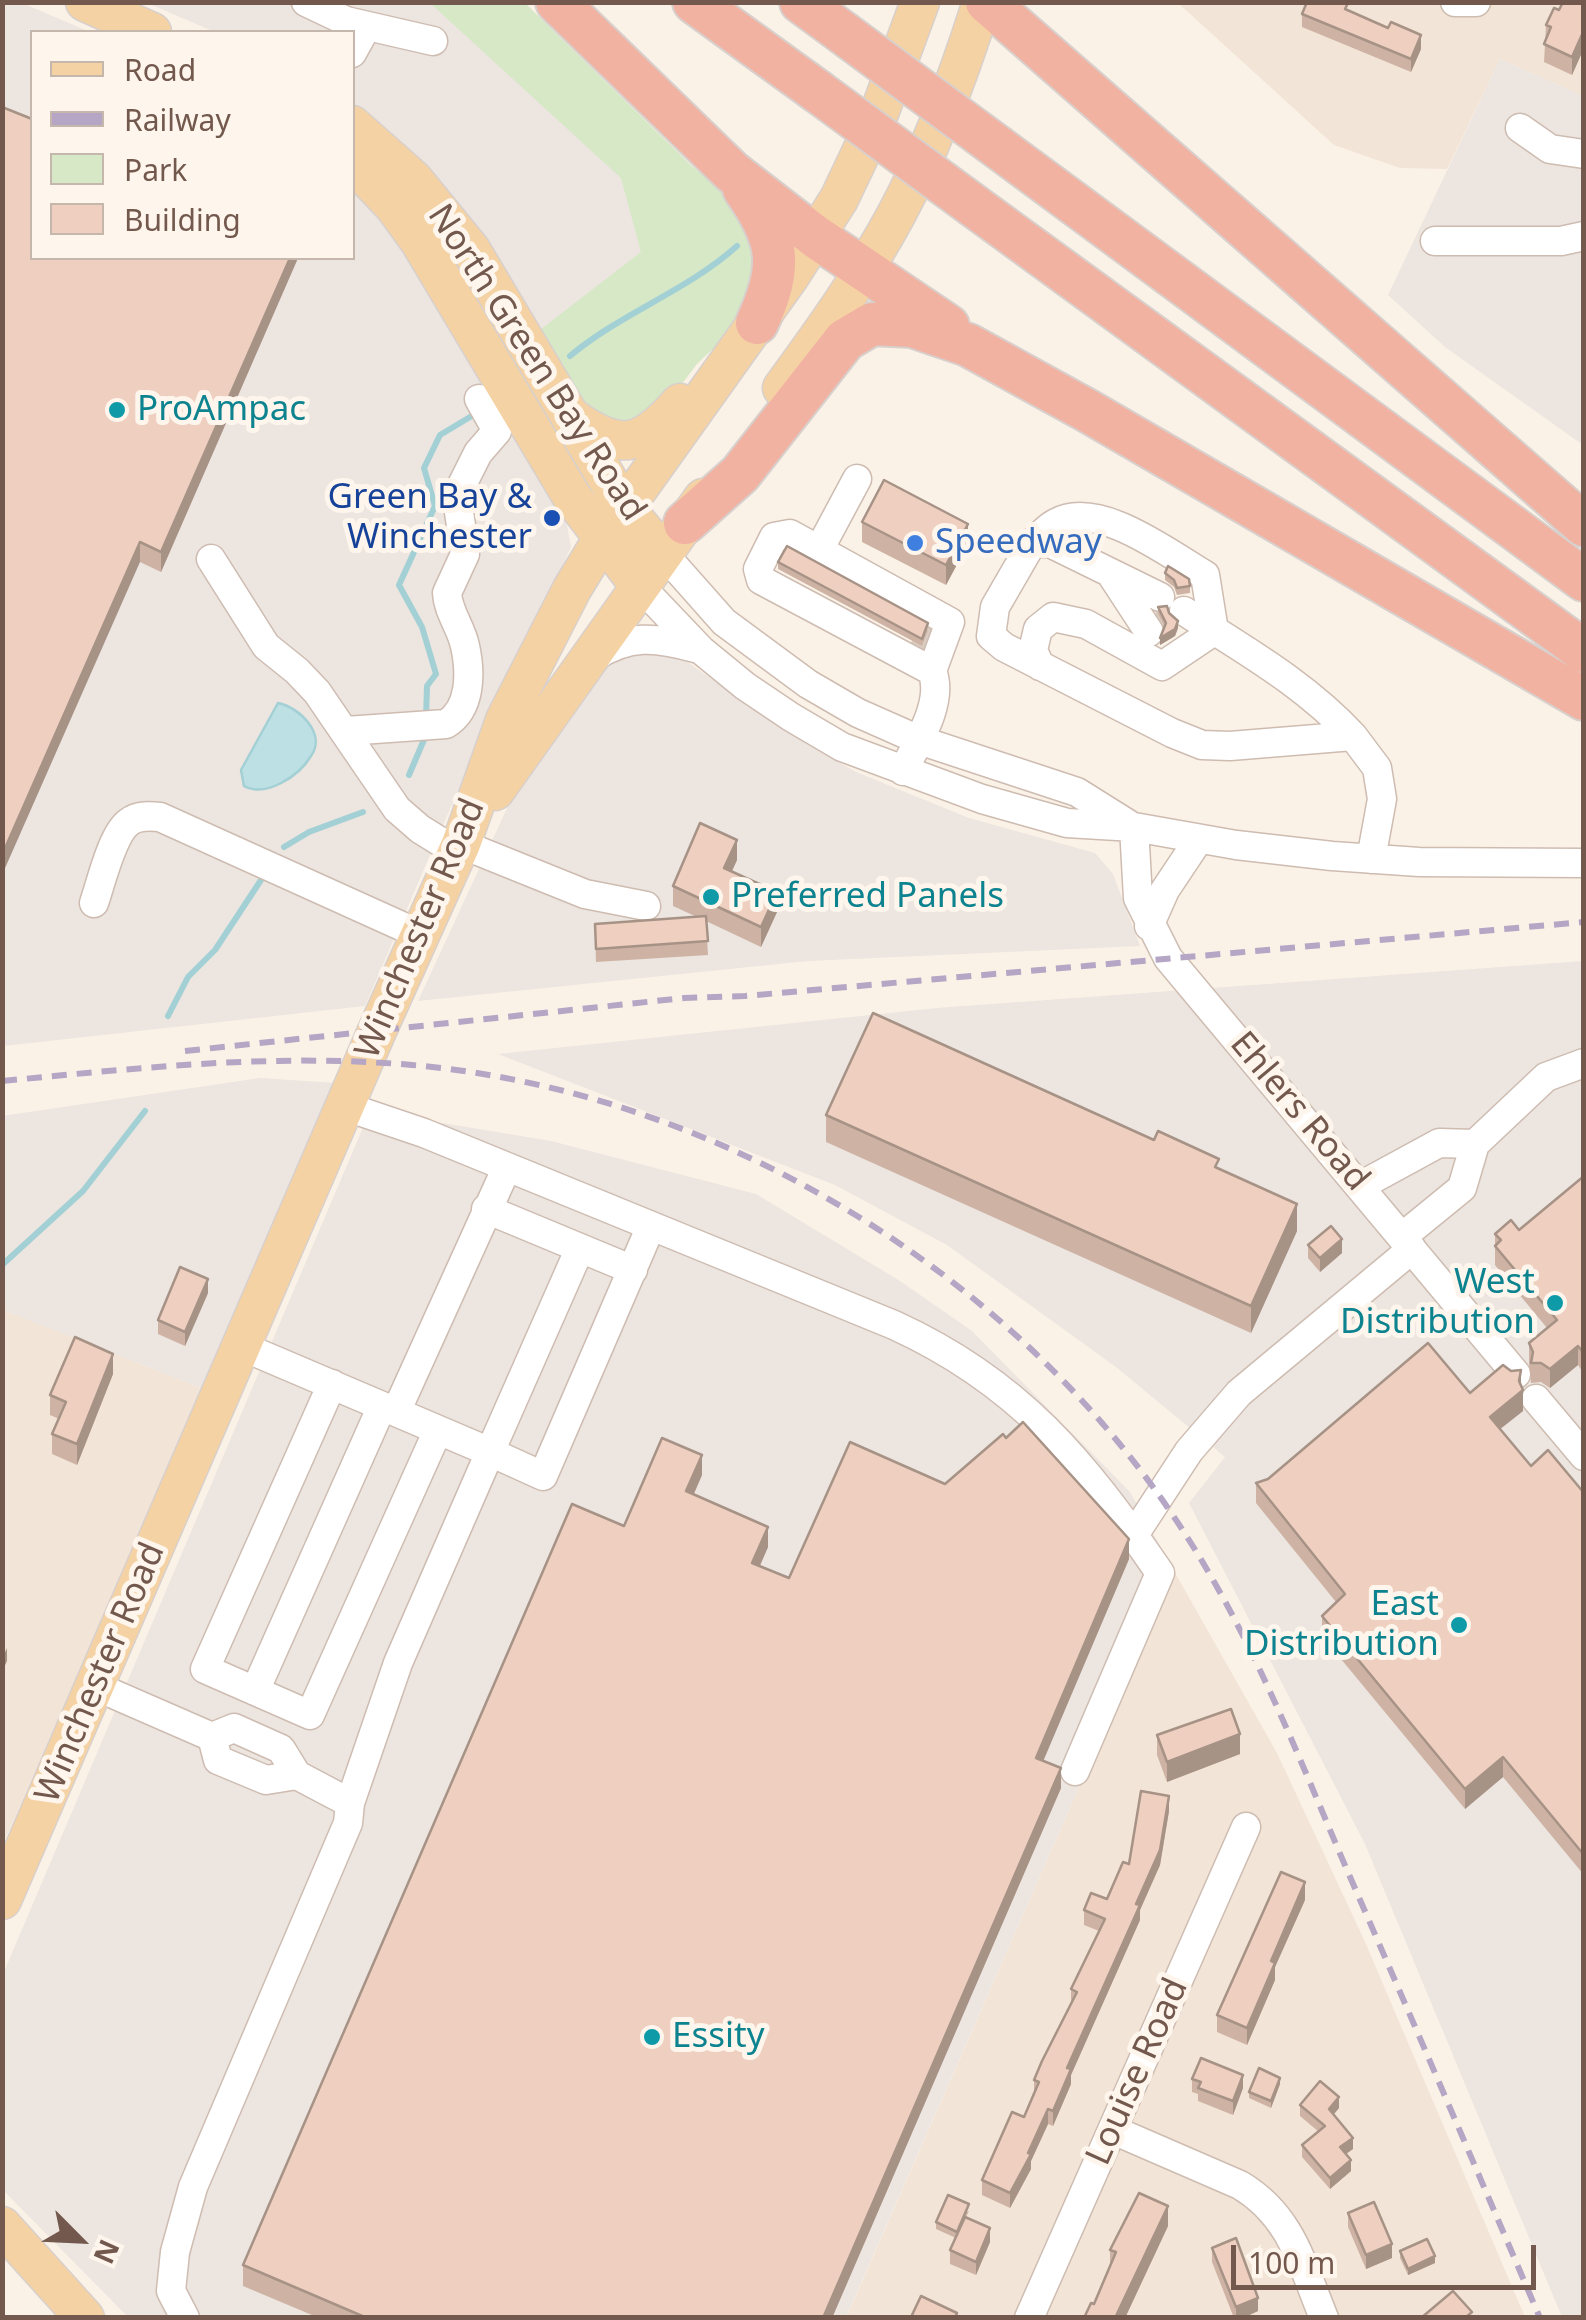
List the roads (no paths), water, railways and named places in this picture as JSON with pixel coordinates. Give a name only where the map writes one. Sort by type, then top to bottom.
[{"type":"highway","points":[[557,2],[732,172],[864,270],[944,322],[968,345]]},
{"type":"highway","points":[[694,2],[1584,651]]},
{"type":"highway","points":[[801,2],[1584,580]]},
{"type":"highway","points":[[984,2],[1584,525]]},
{"type":"highway","points":[[732,172],[770,231],[775,251],[772,285],[753,329]]},
{"type":"highway","points":[[674,538],[740,474],[824,364],[853,333],[872,324],[899,324],[927,329],[968,345],[1584,698]]},
{"type":"main road","points":[[85,2],[148,30]]},
{"type":"main road","name":"Winchester Road","points":[[2,1900],[459,848],[505,720],[572,589],[614,523],[753,329],[839,199],[876,119],[920,2]]},
{"type":"main road","points":[[459,848],[526,744],[864,270],[905,198],[935,132],[984,2]]},
{"type":"main road","name":"North Green Bay Road","points":[[355,128],[414,179],[462,238],[564,411],[639,586]]},
{"type":"main road","name":"North Green Bay Road","points":[[355,165],[394,206],[420,242],[572,497],[614,523],[674,538]]},
{"type":"main road","points":[[564,411],[604,438],[637,440],[659,426],[722,356],[753,329]]},
{"type":"main road","points":[[2,2226],[84,2318]]},
{"type":"street","points":[[306,2],[367,26],[433,41]]},
{"type":"street","points":[[1456,2],[1476,2]]},
{"type":"street","points":[[355,48],[367,26]]},
{"type":"street","points":[[1520,128],[1550,149],[1584,154]]},
{"type":"street","points":[[1435,241],[1562,240],[1584,236]]},
{"type":"street","points":[[346,731],[446,724],[458,717],[466,703],[465,646],[447,593],[465,554],[459,512],[461,487],[478,453],[497,431],[479,399]]},
{"type":"street","points":[[857,479],[856,600],[936,678],[933,703],[903,771]]},
{"type":"street","points":[[1214,631],[1204,575],[1116,524],[1087,516],[1057,522],[1032,543],[994,606],[990,636],[1040,666],[1172,733],[1202,744],[1230,746],[1354,736]]},
{"type":"street","name":"North Green Bay Road","points":[[674,538],[724,622],[766,655],[858,713],[919,740],[1077,792],[1134,827]]},
{"type":"street","points":[[1032,543],[1050,543],[1169,612],[1214,631],[1280,671],[1326,707],[1377,768],[1382,799],[1371,859]]},
{"type":"street","points":[[212,559],[266,646],[306,680],[346,731],[397,810],[420,829],[459,848],[585,894],[646,906]]},
{"type":"street","name":"North Green Bay Road","points":[[639,586],[701,650],[791,717],[842,747],[982,800],[1067,823],[1134,827],[1371,859],[1584,863]]},
{"type":"street","points":[[1040,666],[1033,650],[1038,629],[1053,617],[1086,624],[1162,666],[1214,631]]},
{"type":"street","points":[[584,664],[629,639],[647,638],[701,650]]},
{"type":"street","points":[[94,903],[118,836],[129,822],[144,816],[160,817],[420,934]]},
{"type":"street","name":"Ehlers Road","points":[[1134,827],[1138,898],[1168,958],[1516,1374]]},
{"type":"street","points":[[1149,926],[1198,838]]},
{"type":"street","points":[[1134,1535],[1214,1418],[1451,1201],[1462,1188],[1474,1144],[1546,1077],[1584,1064]]},
{"type":"street","points":[[344,1106],[388,1119],[894,1325],[942,1347],[1014,1397],[1092,1479],[1160,1573],[1074,1771]]},
{"type":"street","points":[[1360,1186],[1439,1143],[1474,1144]]},
{"type":"street","points":[[255,1691],[507,1167]]},
{"type":"street","points":[[486,1209],[632,1270]]},
{"type":"street","points":[[242,1346],[543,1476],[650,1226]]},
{"type":"street","points":[[185,2318],[171,2291],[175,2252],[193,2188],[348,1823],[350,1802],[398,1663],[580,1248]]},
{"type":"street","points":[[332,1384],[206,1670],[310,1715],[438,1430]]},
{"type":"street","points":[[1536,1399],[1584,1456]]},
{"type":"street","points":[[95,1686],[212,1737],[234,1728],[281,1749],[296,1775],[350,1802]]},
{"type":"street","name":"Louise Road","points":[[1029,2318],[1246,1827]]},
{"type":"street","points":[[1113,2130],[1260,2196],[1288,2230],[1324,2318]]},
{"type":"water","points":[[278,703],[294,710],[308,723],[316,739],[315,748],[306,764],[281,783],[262,789],[244,786],[241,770]]},
{"type":"waterway","points":[[570,356],[697,276],[737,246]]},
{"type":"waterway","points":[[426,718],[427,686],[436,674],[422,627],[399,585],[435,506],[424,468],[440,435],[480,411]]},
{"type":"waterway","points":[[409,775],[426,735]]},
{"type":"waterway","points":[[284,847],[309,832],[363,812]]},
{"type":"waterway","points":[[168,1016],[188,977],[215,950],[263,877]]},
{"type":"waterway","points":[[2,1265],[83,1191],[145,1111]]},
{"type":"tunnel","points":[[1155,614],[1178,627]]},
{"type":"tunnel","points":[[922,652],[934,628]]},
{"type":"railway","points":[[185,1051],[684,998],[745,996],[1584,922]]},
{"type":"railway","points":[[2,1081],[207,1064],[309,1061],[412,1065],[527,1082],[641,1114],[750,1158],[854,1214],[952,1282],[1041,1359],[1121,1445],[1213,1579],[1293,1744],[1540,2318]]},
{"type":"place","name":"ProAmpac","points":[[117,410]]},
{"type":"place","name":"Green Bay & Winchester","points":[[552,518]]},
{"type":"place","name":"Speedway","points":[[915,543]]},
{"type":"place","name":"Preferred Panels","points":[[711,897]]},
{"type":"place","name":"West Distribution","points":[[1555,1303]]},
{"type":"place","name":"East Distribution","points":[[1459,1625]]},
{"type":"place","name":"Essity","points":[[652,2037]]}]
